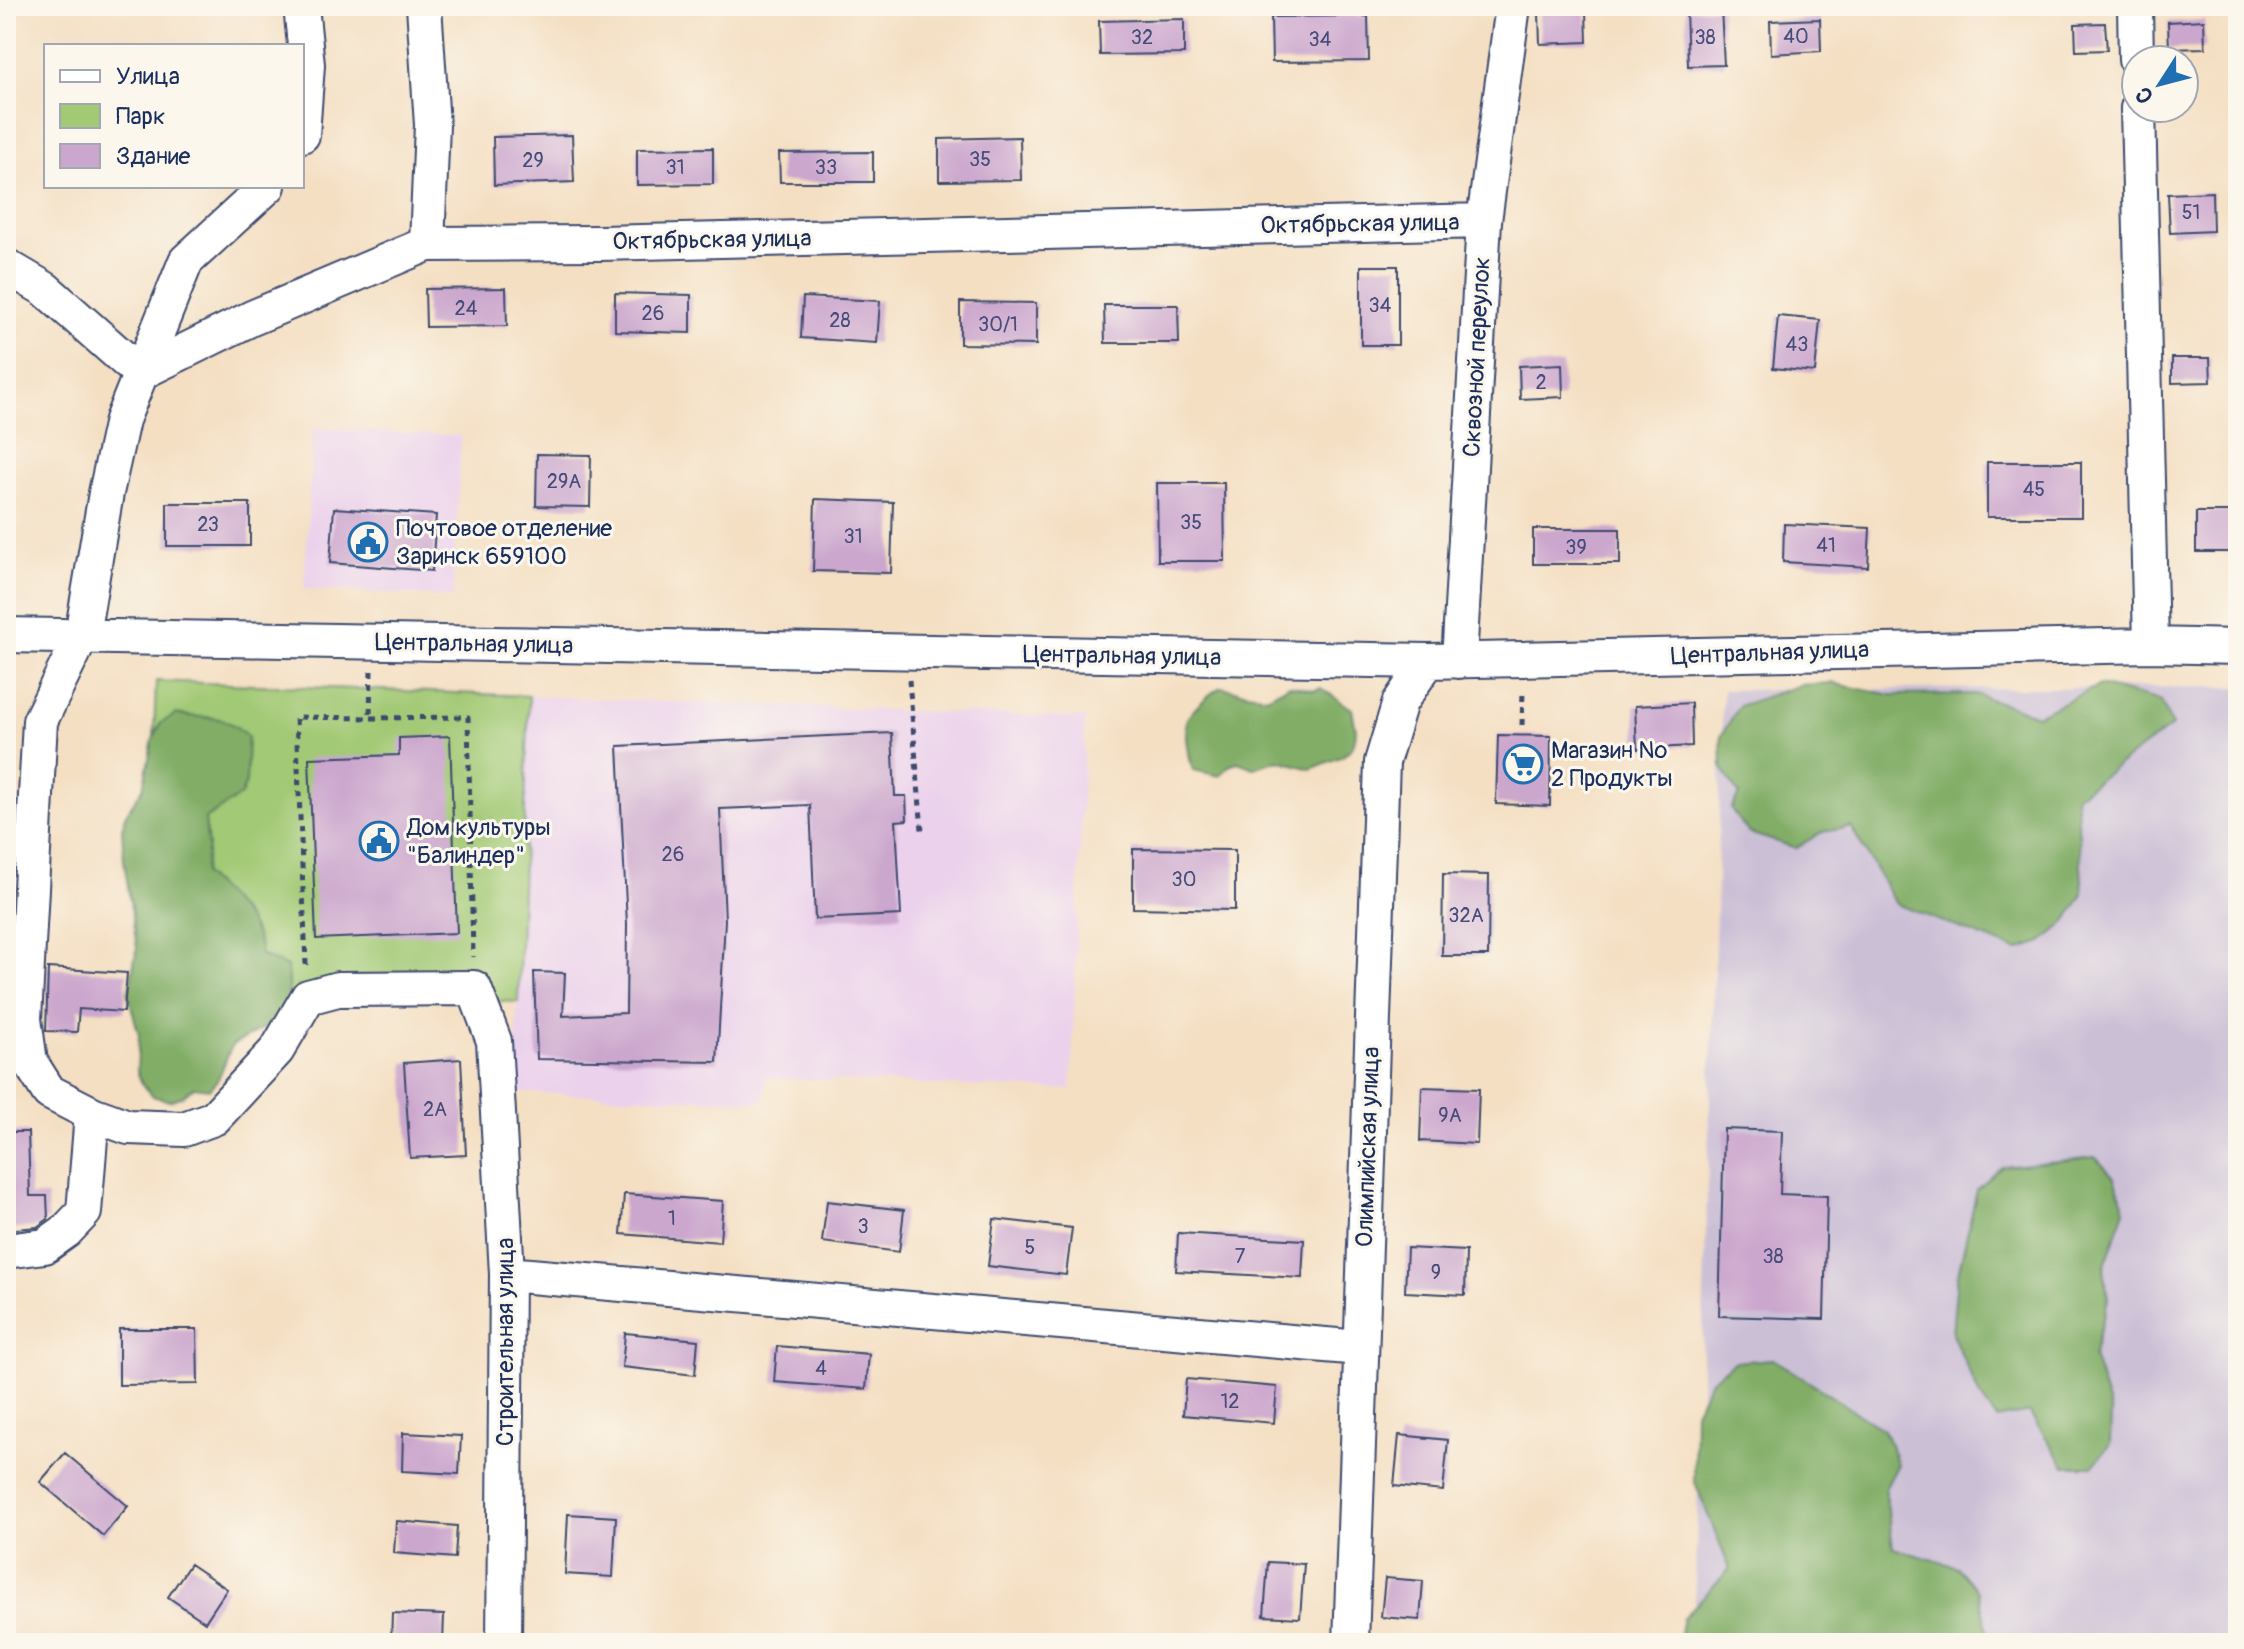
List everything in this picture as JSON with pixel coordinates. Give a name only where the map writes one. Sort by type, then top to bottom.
[{"type":"street","points":[[301,6],[307,65],[304,107]]},
{"type":"street","points":[[424,6],[432,125],[427,244]]},
{"type":"street","name":"Сквозной переулок","points":[[1444,661],[1484,221],[1513,6]]},
{"type":"street","points":[[2135,6],[2136,44]]},
{"type":"street","points":[[2138,124],[2151,645]]},
{"type":"street","points":[[266,188],[186,261],[140,373],[119,434],[82,635],[40,721],[24,1019],[30,1062],[49,1092],[92,1114],[128,1127],[184,1129],[214,1118],[277,1050],[308,997],[338,989],[474,988]]},
{"type":"street","name":"Октябрьская улица","points":[[140,373],[252,318],[427,244],[601,243],[1484,221]]},
{"type":"street","points":[[6,266],[45,289],[140,373]]},
{"type":"street","name":"Центральная улица","points":[[6,635],[1444,661],[2151,645],[2238,647]]},
{"type":"street","name":"Олимпийская улица","points":[[1351,1643],[1382,762],[1400,702],[1444,661]]},
{"type":"street","name":"Строительная улица","points":[[474,988],[494,1041],[507,1274],[504,1643]]},
{"type":"street","points":[[6,1251],[45,1246],[66,1231],[84,1212],[92,1114]]},
{"type":"street","points":[[507,1274],[1360,1348]]},
{"type":"path","points":[[906,652],[922,830]]},
{"type":"path","points":[[370,685],[370,718]]},
{"type":"path","points":[[308,997],[296,717],[468,717],[474,988]]},
{"type":"shaded area","points":[[313,428],[461,436],[453,597],[304,589]]},
{"type":"shaded area","points":[[2238,687],[2238,1643],[1693,1643],[1723,690]]},
{"type":"shaded area","points":[[529,696],[1085,718],[1071,1090],[766,1078],[764,1102],[514,1092]]},
{"type":"green space","points":[[156,681],[529,696],[518,1002],[145,988]]},
{"type":"green space","points":[[1831,683],[1891,695],[1975,694],[2037,715],[2100,685],[2161,701],[2172,726],[2076,796],[2083,894],[2065,923],[2042,942],[2017,950],[1896,904],[1851,827],[1822,832],[1796,848],[1749,833],[1731,809],[1739,795],[1722,768],[1721,736],[1739,706],[1800,685]]},
{"type":"green space","points":[[1289,685],[1314,690],[1321,688],[1352,709],[1356,730],[1352,748],[1343,756],[1311,769],[1278,760],[1254,768],[1238,762],[1231,764],[1220,776],[1193,770],[1186,722],[1207,697],[1221,687],[1267,697]]},
{"type":"green space","points":[[176,714],[222,720],[248,737],[246,782],[241,795],[205,819],[208,846],[204,874],[248,920],[261,955],[287,967],[289,999],[273,1023],[232,1045],[218,1079],[209,1089],[194,1087],[183,1096],[169,1101],[153,1096],[142,1085],[137,1070],[139,1035],[128,994],[137,948],[122,829],[126,814],[143,788],[153,739],[161,723]]},
{"type":"green space","points":[[2095,1157],[2115,1178],[2125,1210],[2104,1268],[2108,1299],[2093,1357],[2111,1412],[2110,1444],[2093,1466],[2065,1466],[2029,1412],[1997,1419],[1980,1396],[1952,1334],[1957,1279],[1977,1190],[2002,1167]]},
{"type":"green space","points":[[1773,1359],[1884,1430],[1898,1464],[1885,1489],[1893,1548],[1957,1567],[1978,1591],[1990,1643],[1678,1643],[1683,1618],[1730,1569],[1694,1480],[1695,1411],[1711,1380],[1734,1362]]},
{"type":"building","points":[[1721,8],[1724,65],[1688,66],[1686,9]]},
{"type":"building","points":[[1586,11],[1587,42],[1540,44],[1539,13]]},
{"type":"building","points":[[1368,16],[1369,61],[1272,62],[1271,17]]},
{"type":"building","points":[[1184,19],[1184,54],[1100,55],[1099,21]]},
{"type":"building","points":[[1820,19],[1821,51],[1771,54],[1770,21]]},
{"type":"building","points":[[2204,20],[2205,48],[2200,48],[2200,44],[2169,44],[2168,22]]},
{"type":"building","points":[[2105,23],[2107,50],[2076,51],[2075,24]]},
{"type":"building","points":[[572,135],[574,182],[494,185],[493,137]]},
{"type":"building","points":[[1020,137],[1021,180],[939,181],[939,139]]},
{"type":"building","points":[[713,148],[713,184],[637,185],[637,149]]},
{"type":"building","points":[[873,152],[873,182],[780,182],[779,153]]},
{"type":"building","points":[[2212,192],[2213,231],[2170,233],[2168,194]]},
{"type":"building","points":[[1361,266],[1398,266],[1398,345],[1361,345]]},
{"type":"building","points":[[506,288],[507,326],[426,327],[425,289]]},
{"type":"building","points":[[615,293],[691,295],[691,333],[615,331]]},
{"type":"building","points":[[803,297],[880,301],[877,343],[801,338]]},
{"type":"building","points":[[960,302],[1036,303],[1036,345],[960,344]]},
{"type":"building","points":[[1104,305],[1178,305],[1179,343],[1105,343]]},
{"type":"building","points":[[1778,316],[1820,320],[1815,372],[1773,368]]},
{"type":"building","points":[[2172,358],[2210,358],[2211,382],[2172,383]]},
{"type":"building","points":[[1562,364],[1563,397],[1520,399],[1519,366]]},
{"type":"building","points":[[537,454],[591,455],[590,507],[536,506]]},
{"type":"building","points":[[1987,462],[2081,462],[2081,517],[1987,517]]},
{"type":"building","points":[[1157,483],[1224,483],[1225,561],[1158,561]]},
{"type":"building","points":[[815,499],[893,502],[891,573],[813,571]]},
{"type":"building","points":[[167,503],[250,503],[250,546],[167,546]]},
{"type":"building","points":[[334,508],[436,515],[432,571],[330,563]]},
{"type":"building","points":[[2196,512],[2237,512],[2237,552],[2196,552]]},
{"type":"building","points":[[1784,524],[1870,528],[1868,567],[1783,562]]},
{"type":"building","points":[[1533,529],[1620,529],[1620,564],[1533,564]]},
{"type":"building","points":[[1691,703],[1692,746],[1637,749],[1635,706]]},
{"type":"building","points":[[892,733],[895,796],[906,796],[907,820],[896,821],[901,915],[815,919],[810,805],[720,809],[725,920],[717,1062],[537,1059],[534,972],[565,973],[563,1016],[626,1013],[627,924],[618,746]]},
{"type":"building","points":[[1498,735],[1551,736],[1550,806],[1496,804]]},
{"type":"building","points":[[450,736],[457,933],[316,939],[309,758],[399,755],[399,738]]},
{"type":"building","points":[[1133,849],[1235,850],[1235,910],[1133,908]]},
{"type":"building","points":[[1443,874],[1489,875],[1488,956],[1442,956]]},
{"type":"building","points":[[48,968],[127,973],[124,1012],[79,1009],[77,1032],[46,1031]]},
{"type":"building","points":[[461,1059],[466,1155],[410,1158],[404,1063]]},
{"type":"building","points":[[1422,1087],[1479,1089],[1477,1144],[1420,1141]]},
{"type":"building","points":[[1724,1129],[1782,1131],[1780,1194],[1827,1196],[1824,1319],[1719,1316]]},
{"type":"building","points":[[6,1132],[28,1132],[30,1196],[47,1196],[48,1219],[37,1227],[6,1230]]},
{"type":"building","points":[[624,1194],[723,1201],[720,1242],[621,1234]]},
{"type":"building","points":[[827,1201],[904,1210],[899,1252],[822,1242]]},
{"type":"building","points":[[994,1219],[1072,1228],[1066,1275],[988,1266]]},
{"type":"building","points":[[1178,1233],[1304,1240],[1302,1278],[1176,1271]]},
{"type":"building","points":[[1407,1248],[1466,1251],[1465,1295],[1405,1292]]},
{"type":"building","points":[[119,1329],[197,1329],[198,1384],[119,1385]]},
{"type":"building","points":[[625,1333],[698,1340],[695,1375],[622,1367]]},
{"type":"building","points":[[777,1346],[869,1354],[866,1389],[774,1382]]},
{"type":"building","points":[[1186,1379],[1277,1387],[1274,1423],[1183,1415]]},
{"type":"building","points":[[403,1433],[461,1436],[459,1474],[402,1471]]},
{"type":"building","points":[[1399,1435],[1448,1440],[1443,1491],[1394,1486]]},
{"type":"building","points":[[65,1453],[128,1506],[103,1536],[40,1482]]},
{"type":"building","points":[[568,1514],[616,1517],[613,1577],[565,1574]]},
{"type":"building","points":[[396,1521],[457,1526],[455,1558],[394,1553]]},
{"type":"building","points":[[1268,1562],[1304,1564],[1300,1618],[1264,1616]]},
{"type":"building","points":[[190,1564],[227,1589],[205,1622],[168,1597]]},
{"type":"building","points":[[1385,1578],[1423,1581],[1420,1620],[1381,1617]]},
{"type":"building","points":[[392,1613],[444,1615],[443,1643],[391,1643]]},
{"type":"place","name":"Почтовое отделение Заринск 659100","points":[[368,542]]},
{"type":"place","name":"Магазин № 2 Продукты","points":[[1523,764]]},
{"type":"place","name":"Дом культуры \"Балиндер\"","points":[[379,841]]}]
